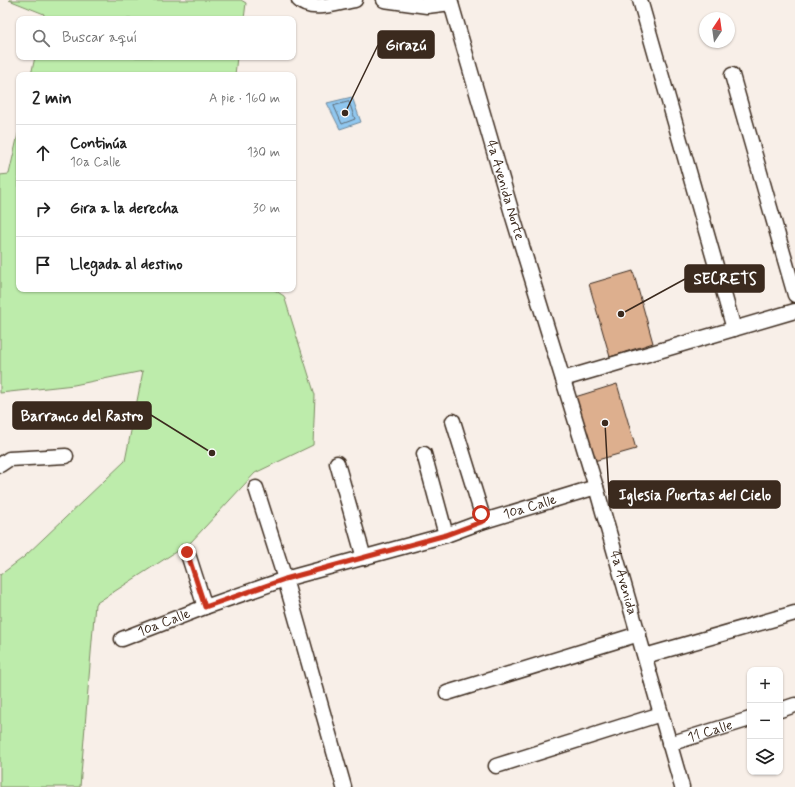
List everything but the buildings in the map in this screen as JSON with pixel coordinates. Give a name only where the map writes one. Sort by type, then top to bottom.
[{"type":"street","points":[[299,0],[305,5],[314,6],[355,0]]},
{"type":"street","points":[[384,0],[427,6],[451,2]]},
{"type":"street","points":[[640,0],[734,329]]},
{"type":"street","name":"4a Avenida Norte","points":[[451,2],[513,217],[563,380]]},
{"type":"street","points":[[732,75],[795,295]]},
{"type":"street","points":[[563,380],[795,311]]},
{"type":"street","name":"4a Avenida","points":[[563,380],[596,487],[682,787]]},
{"type":"street","points":[[453,422],[484,521]]},
{"type":"street","points":[[424,454],[446,535]]},
{"type":"street","points":[[0,465],[9,459],[66,456]]},
{"type":"street","points":[[337,463],[364,558]]},
{"type":"street","name":"10a Calle","points":[[122,639],[205,607],[285,579],[446,535],[484,521],[596,487]]},
{"type":"street","points":[[256,488],[285,579],[344,787]]},
{"type":"street","points":[[187,552],[205,607]]},
{"type":"street","points":[[645,656],[795,613]]},
{"type":"street","points":[[447,693],[638,634]]},
{"type":"street","points":[[783,709],[795,705]]},
{"type":"street","points":[[496,766],[661,714]]},
{"type":"street","name":"11 Calle","points":[[670,744],[747,720]]},
{"type":"green space","points":[[9,0],[241,0],[246,3],[244,16],[44,16],[44,14]]},
{"type":"green space","points":[[34,60],[237,60],[235,72],[32,72]]},
{"type":"green space","points":[[16,143],[16,292],[278,292],[284,296],[315,395],[313,445],[255,473],[191,542],[95,604],[80,787],[0,787],[0,575],[24,557],[125,461],[143,371],[74,385],[0,393],[0,175],[9,174]]},
{"type":"water","points":[[352,97],[361,122],[340,129],[327,103]]},
{"type":"place","name":"Girazú","points":[[345,113]]},
{"type":"place","name":"SECRETS","points":[[621,314]]},
{"type":"place","name":"Iglesia Puertas del Cielo","points":[[605,423]]},
{"type":"place","name":"Barranco del Rastro","points":[[212,453]]},
{"type":"route","points":[[187,552],[205,607],[285,579],[446,535],[484,521],[481,514]]}]
